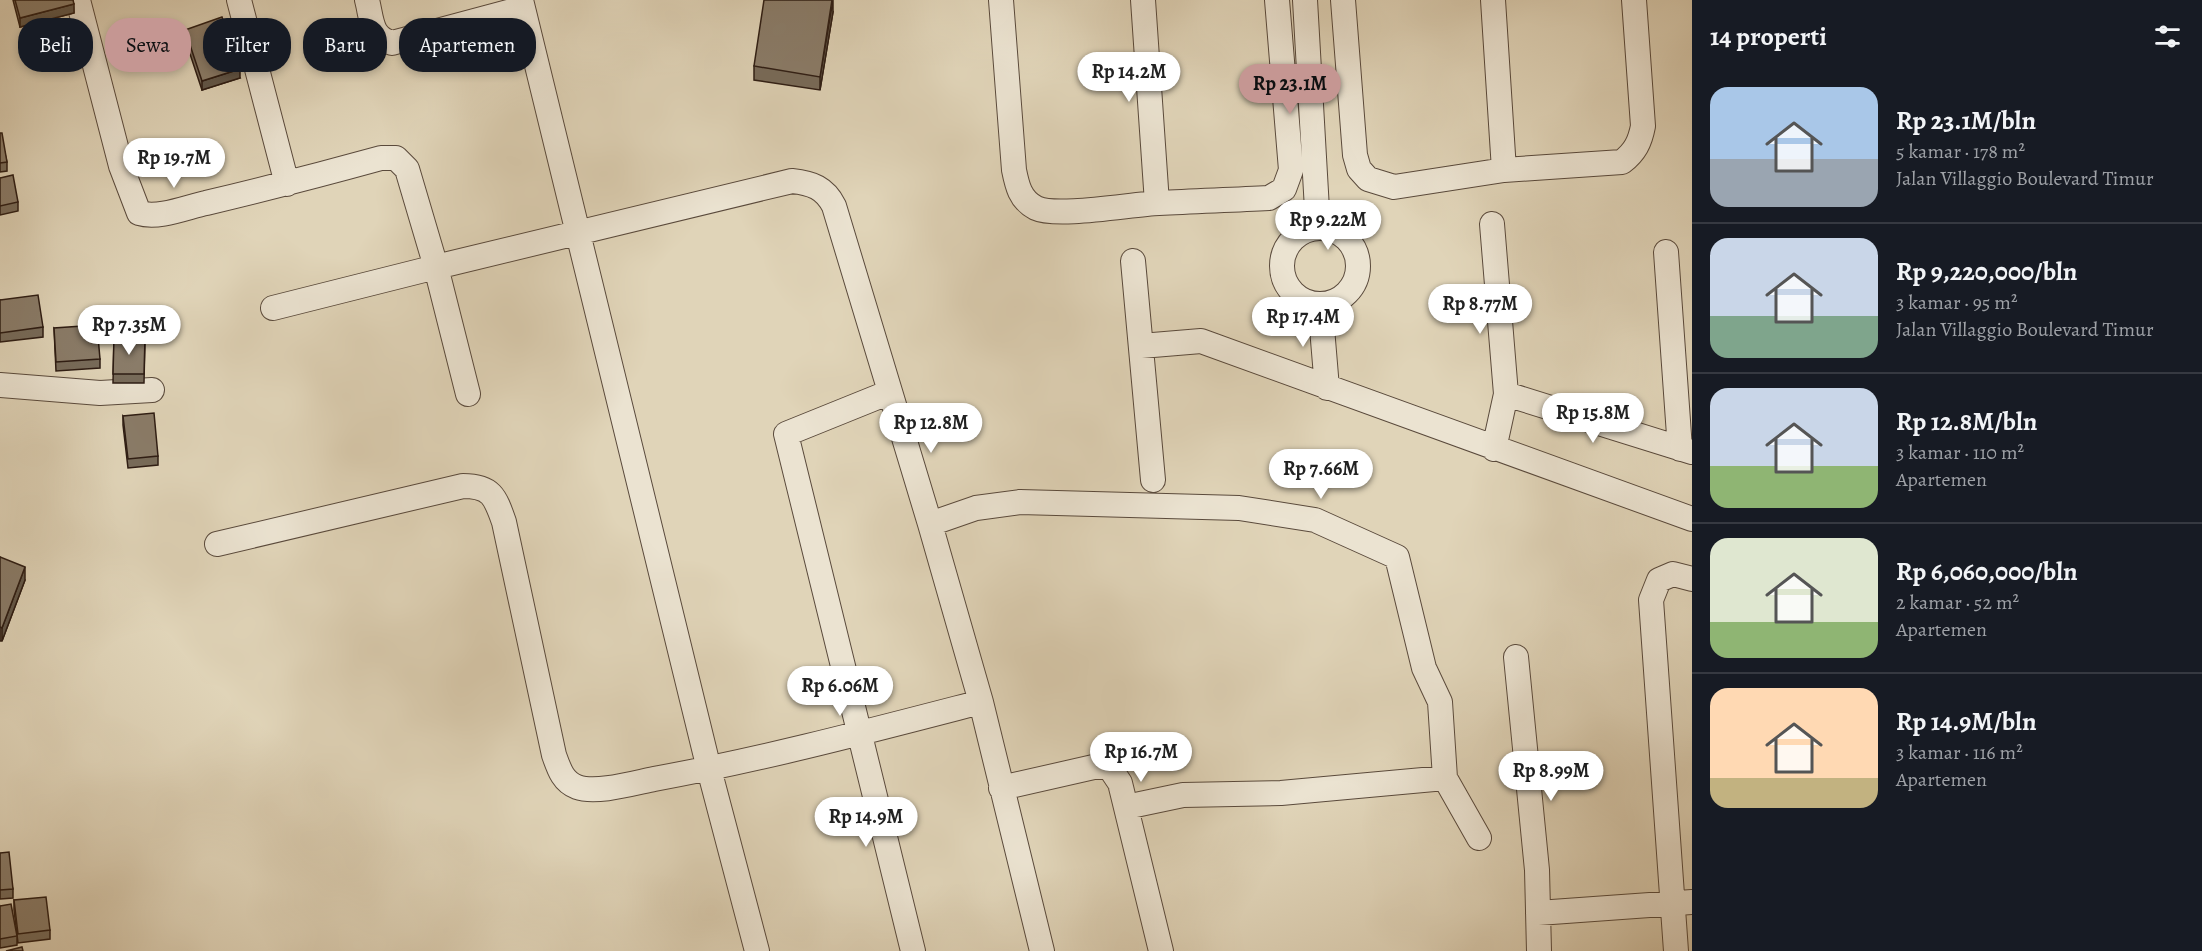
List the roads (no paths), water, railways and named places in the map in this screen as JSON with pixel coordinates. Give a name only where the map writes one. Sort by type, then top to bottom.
[{"type":"street","points":[[78,0],[121,166],[139,213],[145,215],[166,212],[381,159],[396,158],[406,169],[436,267],[468,394]]},
{"type":"street","points":[[239,0],[287,184]]},
{"type":"street","points":[[367,0],[375,32],[381,40],[392,43],[523,4],[709,769],[757,951]]},
{"type":"street","points":[[1001,0],[1014,170],[1018,190],[1026,202],[1037,208],[1054,212],[1157,203],[1269,198],[1284,189],[1291,170],[1277,0]]},
{"type":"street","points":[[1143,0],[1157,203]]},
{"type":"street","points":[[1305,0],[1318,227]]},
{"type":"street","points":[[1343,0],[1355,155],[1359,169],[1368,179],[1394,187],[1504,170],[1622,162],[1633,153],[1640,140],[1643,126],[1634,0]]},
{"type":"street","points":[[1493,0],[1504,170]]},
{"type":"street","points":[[273,308],[792,181],[820,188],[834,206],[930,524],[981,702],[1042,951]]},
{"type":"street","points":[[1492,224],[1506,394],[1494,449]]},
{"type":"street","points":[[1318,227],[1335,230],[1349,240],[1357,256],[1358,273],[1350,290],[1337,301],[1320,304],[1301,299],[1287,285],[1281,266],[1286,247],[1299,233],[1318,227]]},
{"type":"street","points":[[1506,394],[1686,451],[1666,252]]},
{"type":"street","points":[[1133,261],[1153,480]]},
{"type":"street","points":[[1320,304],[1328,387]]},
{"type":"street","points":[[1141,346],[1201,342],[1692,519]]},
{"type":"street","points":[[0,385],[99,393],[152,390]]},
{"type":"street","points":[[890,392],[786,434],[914,951]]},
{"type":"street","points":[[217,544],[463,486],[478,486],[487,490],[498,504],[504,522],[554,755],[560,772],[567,781],[579,788],[611,787],[709,769],[859,734],[981,702]]},
{"type":"street","points":[[930,524],[976,508],[1020,502],[1239,508],[1315,520],[1396,557],[1424,668],[1440,702],[1445,778],[1479,838]]},
{"type":"street","points":[[1676,951],[1682,903],[1651,600],[1659,580],[1673,574],[1692,579]]},
{"type":"street","points":[[1516,657],[1537,870],[1539,951]]},
{"type":"street","points":[[1001,788],[1098,766],[1110,768],[1120,783],[1161,951]]},
{"type":"street","points":[[1126,807],[1183,795],[1281,793],[1445,778]]},
{"type":"street","points":[[1538,913],[1682,903]]}]
